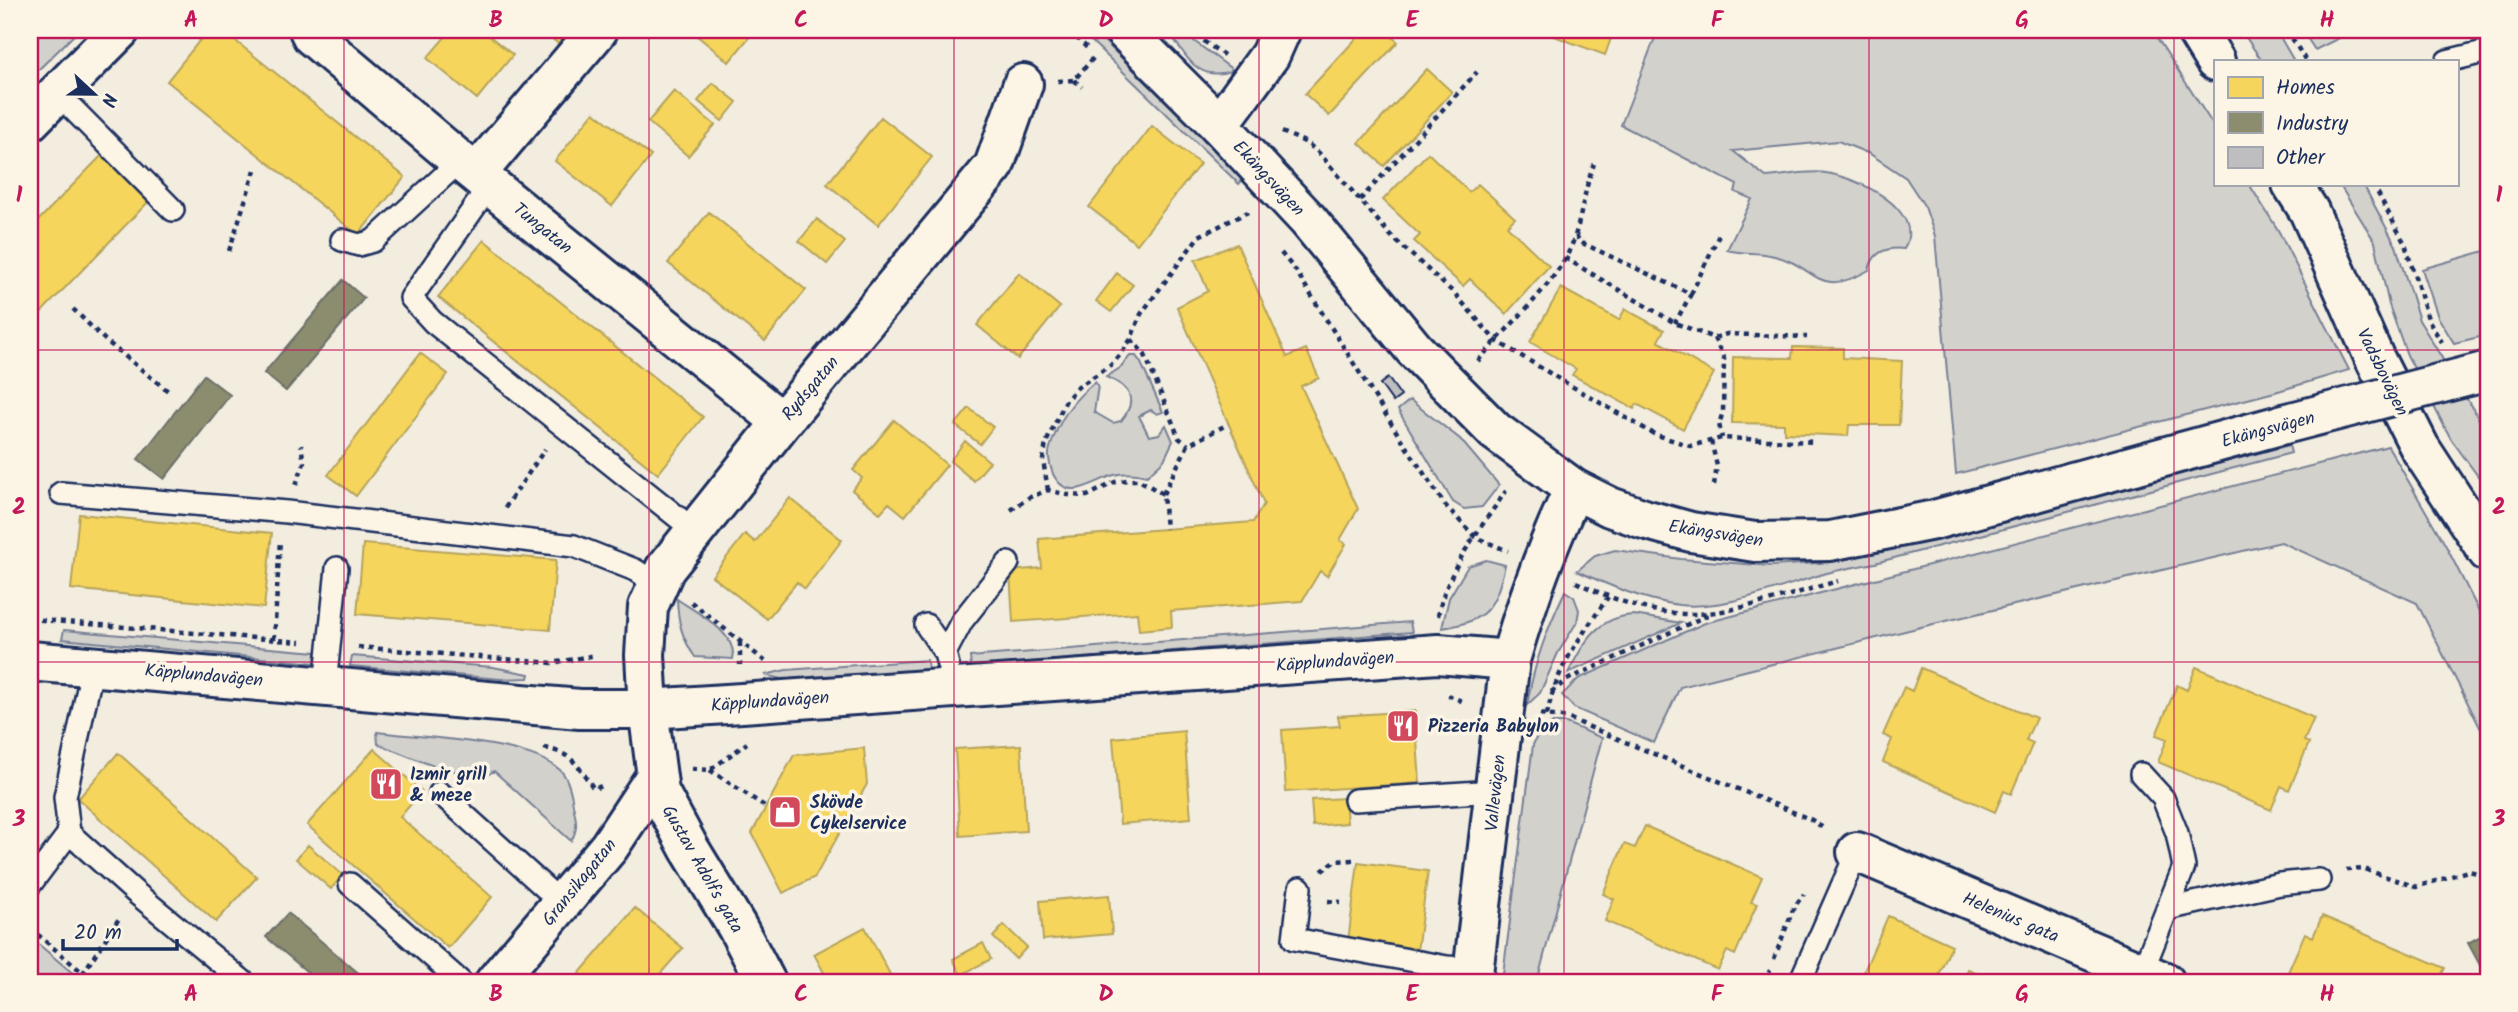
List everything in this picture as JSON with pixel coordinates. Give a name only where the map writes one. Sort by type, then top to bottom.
[{"type":"street","points":[[30,121],[120,30]]},
{"type":"street","name":"Tungatan","points":[[309,30],[312,36],[475,173],[782,422]]},
{"type":"street","points":[[475,173],[598,30]]},
{"type":"street","name":"Ekängsvägen","points":[[1124,30],[1219,125],[1327,241],[1414,349],[1495,431],[1574,489],[1621,511],[1690,533],[1755,542],[1830,541],[1934,520],[2488,371]]},
{"type":"street","points":[[1219,125],[1270,55],[1281,30]]},
{"type":"street","points":[[2196,30],[2215,60]]},
{"type":"street","name":"Rydsgatan","points":[[648,709],[645,636],[648,607],[671,591],[665,569],[993,166],[1023,84]]},
{"type":"street","name":"Vadsbovägen","points":[[2293,186],[2309,211],[2374,357],[2420,448],[2488,552]]},
{"type":"street","name":"Vallevägen","points":[[1473,976],[1510,660],[1541,566],[1574,489]]},
{"type":"street","name":"Käpplundavägen","points":[[30,661],[580,709],[648,709],[949,671],[1438,654],[1510,660]]},
{"type":"street","name":"Gustav Adolfs gata","points":[[648,709],[659,792],[766,982]]},
{"type":"street","name":"Gransikagatan","points":[[495,982],[609,847],[656,776]]},
{"type":"street","name":"Helenius gata","points":[[1857,852],[2153,977]]},
{"type":"lane","points":[[2451,60],[2488,51]]},
{"type":"lane","points":[[58,94],[173,211]]},
{"type":"lane","points":[[342,240],[359,245],[373,241],[475,173]]},
{"type":"lane","points":[[475,173],[411,298],[433,322],[695,531]]},
{"type":"lane","points":[[61,493],[287,512],[574,546],[635,570],[671,591]]},
{"type":"lane","points":[[949,671],[961,621],[1008,563]]},
{"type":"lane","points":[[325,686],[337,568]]},
{"type":"lane","points":[[926,625],[949,671]]},
{"type":"lane","points":[[93,665],[65,797],[69,833],[136,893],[244,982]]},
{"type":"lane","points":[[2141,774],[2163,798],[2177,833],[2184,867],[2167,909],[2153,977]]},
{"type":"lane","points":[[1355,800],[1495,791]]},
{"type":"lane","points":[[440,793],[562,903]]},
{"type":"lane","points":[[30,885],[69,833]]},
{"type":"lane","points":[[1800,982],[1857,852]]},
{"type":"lane","points":[[2167,909],[2280,884],[2319,880]]},
{"type":"lane","points":[[350,884],[461,982]]},
{"type":"lane","points":[[1300,888],[1294,939],[1447,967],[1473,976]]},
{"type":"path","points":[[1069,30],[1105,65]]},
{"type":"path","points":[[1187,30],[1234,62]]},
{"type":"path","points":[[2287,30],[2305,60]]},
{"type":"path","points":[[1360,200],[1476,72]]},
{"type":"path","points":[[1074,80],[1082,87]]},
{"type":"path","points":[[1278,131],[1307,143],[1319,153],[1393,238],[1455,294],[1495,340],[1654,434],[1690,446],[1722,438],[1815,442]]},
{"type":"path","points":[[1479,360],[1528,306],[1565,258],[1576,235],[1585,187],[1594,164]]},
{"type":"path","points":[[229,251],[255,170]]},
{"type":"path","points":[[2374,186],[2405,244],[2429,323],[2448,352]]},
{"type":"path","points":[[1244,206],[1257,222]]},
{"type":"path","points":[[1048,490],[1043,460],[1046,443],[1066,400],[1078,387],[1111,365],[1130,339],[1141,314],[1199,236],[1249,212]]},
{"type":"path","points":[[1675,323],[1720,233]]},
{"type":"path","points":[[1576,235],[1580,242],[1691,294]]},
{"type":"path","points":[[1280,252],[1296,271],[1401,439],[1446,505],[1475,537],[1508,551]]},
{"type":"path","points":[[1565,258],[1675,323],[1714,338],[1727,334],[1807,337]]},
{"type":"path","points":[[73,309],[105,340],[168,391]]},
{"type":"path","points":[[1714,338],[1724,359],[1723,412],[1719,424],[1722,438]]},
{"type":"path","points":[[1130,339],[1145,355],[1179,438],[1188,446]]},
{"type":"path","points":[[1166,529],[1163,494],[1188,446],[1228,424]]},
{"type":"path","points":[[502,537],[505,506],[562,426]]},
{"type":"path","points":[[1711,441],[1717,466],[1714,485]]},
{"type":"path","points":[[1010,510],[1028,498],[1048,490],[1087,496],[1115,482],[1127,480],[1139,480],[1163,494]]},
{"type":"path","points":[[1437,621],[1443,594],[1460,561],[1506,491]]},
{"type":"path","points":[[1551,692],[1569,679],[1714,612],[1667,612],[1608,597],[1569,579]]},
{"type":"path","points":[[671,591],[769,665]]},
{"type":"path","points":[[1608,597],[1575,643],[1559,671],[1551,692],[1547,715],[1568,718],[1812,820],[1857,852]]},
{"type":"path","points":[[740,641],[740,667]]},
{"type":"path","points":[[585,668],[588,655],[596,655]]},
{"type":"path","points":[[559,750],[573,758],[594,789],[603,786]]},
{"type":"path","points":[[710,771],[766,807]]},
{"type":"path","points":[[2319,880],[2341,870],[2364,869],[2416,887],[2468,871],[2488,875]]},
{"type":"path","points":[[77,982],[136,893]]},
{"type":"path","points":[[30,928],[83,973]]},
{"type":"shaded area","points":[[30,30],[79,30],[30,78]]},
{"type":"shaded area","points":[[1080,30],[1093,30],[1244,178],[1239,184]]},
{"type":"shaded area","points":[[1167,30],[1179,30],[1233,70],[1210,73],[1201,70],[1187,57]]},
{"type":"shaded area","points":[[1658,30],[2152,30],[2214,126],[2214,186],[2250,186],[2278,230],[2349,370],[2275,392],[1956,474],[1935,236],[1925,207],[1906,178],[1870,154],[1838,141],[1733,151],[1766,177],[1819,172],[1855,181],[1885,198],[1906,221],[1908,234],[1904,249],[1882,252],[1874,259],[1869,270],[1851,279],[1826,281],[1786,260],[1765,254],[1727,250],[1752,199],[1735,192],[1737,185],[1621,125]]},
{"type":"shaded area","points":[[2241,30],[2276,30],[2293,60],[2261,60]]},
{"type":"shaded area","points":[[2302,30],[2355,30],[2315,50]]},
{"type":"shaded area","points":[[2340,186],[2364,186],[2396,246],[2419,320],[2488,434],[2488,490],[2451,439],[2407,355],[2389,305],[2375,242]]},
{"type":"shaded area","points":[[2488,250],[2488,335],[2454,343],[2438,317],[2422,269]]},
{"type":"shaded area","points":[[1130,356],[1136,356],[1141,363],[1163,412],[1157,414],[1151,410],[1139,416],[1149,436],[1159,434],[1166,425],[1173,441],[1164,460],[1147,476],[1118,474],[1082,488],[1066,488],[1053,474],[1049,461],[1049,451],[1058,428],[1073,403],[1095,382],[1098,386],[1094,412],[1113,423],[1121,421],[1129,406],[1129,394],[1121,385],[1106,377],[1120,368]]},
{"type":"shaded area","points":[[1410,400],[1460,439],[1499,485],[1482,507],[1464,509],[1453,502],[1398,410]]},
{"type":"shaded area","points":[[2289,445],[2291,453],[1716,604],[1679,605],[1653,600],[1577,571],[1595,556],[1615,550],[1681,559],[1772,566],[1832,562],[1904,547]]},
{"type":"shaded area","points":[[2388,446],[2446,546],[2488,629],[2488,743],[2417,603],[2281,542],[1680,687],[1654,743],[1574,708],[1562,695],[1578,679],[1705,623]]},
{"type":"shaded area","points":[[1486,560],[1505,565],[1493,602],[1479,616],[1442,628],[1449,598],[1468,566]]},
{"type":"shaded area","points":[[1565,591],[1574,597],[1579,610],[1577,622],[1558,653],[1540,693],[1527,705],[1542,646]]},
{"type":"shaded area","points":[[677,599],[722,632],[733,649],[733,659],[695,657],[681,630]]},
{"type":"shaded area","points":[[1634,615],[1681,623],[1568,673],[1586,642],[1601,626],[1621,617]]},
{"type":"shaded area","points":[[1410,622],[1412,632],[971,667],[970,657]]},
{"type":"shaded area","points":[[64,630],[316,652],[315,663],[62,639]]},
{"type":"shaded area","points":[[352,656],[493,667],[529,674],[528,678],[501,679],[350,666]]},
{"type":"shaded area","points":[[927,660],[928,670],[786,680],[765,675],[786,670]]},
{"type":"shaded area","points":[[1553,723],[1566,723],[1602,738],[1537,982],[1502,982],[1533,745],[1539,731]]},
{"type":"shaded area","points":[[377,732],[499,746],[544,760],[560,770],[569,786],[576,823],[571,841],[494,771],[482,778],[431,765],[378,744]]},
{"type":"shaded area","points":[[30,937],[76,976],[72,982],[30,982]]},
{"type":"building: Homes","points":[[208,30],[222,30],[405,177],[358,235],[167,81]]},
{"type":"building: Homes","points":[[451,30],[482,30],[513,55],[477,99],[427,58]]},
{"type":"building: Homes","points":[[541,30],[572,30],[560,45]]},
{"type":"building: Homes","points":[[690,30],[755,30],[729,62]]},
{"type":"building: Homes","points":[[1364,30],[1385,30],[1398,42],[1329,116],[1305,94]]},
{"type":"building: Homes","points":[[1614,30],[1605,55],[1543,32]]},
{"type":"building: Homes","points":[[1427,69],[1452,92],[1384,166],[1359,143]]},
{"type":"building: Homes","points":[[713,83],[737,102],[722,121],[698,101]]},
{"type":"building: Homes","points":[[674,91],[715,125],[688,156],[648,122]]},
{"type":"building: Homes","points":[[594,112],[651,156],[612,206],[555,161]]},
{"type":"building: Homes","points":[[881,117],[932,157],[878,225],[827,184]]},
{"type":"building: Homes","points":[[1152,126],[1200,164],[1137,244],[1089,207]]},
{"type":"building: Homes","points":[[106,151],[153,197],[30,324],[30,229]]},
{"type":"building: Homes","points":[[1428,153],[1469,192],[1478,184],[1515,218],[1507,226],[1549,266],[1506,314],[1470,279],[1463,286],[1414,241],[1420,235],[1383,200]]},
{"type":"building: Homes","points":[[709,212],[806,290],[765,341],[668,263]]},
{"type":"building: Homes","points":[[817,219],[845,242],[827,264],[799,241]]},
{"type":"building: Homes","points":[[484,240],[703,417],[658,474],[438,297]]},
{"type":"building: Homes","points":[[1237,244],[1287,357],[1306,349],[1319,378],[1301,386],[1358,509],[1340,540],[1346,544],[1327,576],[1320,571],[1302,601],[1171,611],[1172,627],[1139,630],[1137,613],[1013,622],[1010,571],[1042,568],[1039,539],[1253,522],[1264,504],[1177,307],[1208,291],[1195,260]]},
{"type":"building: Homes","points":[[1019,273],[1060,307],[1018,359],[977,325]]},
{"type":"building: Homes","points":[[1117,273],[1133,285],[1111,312],[1096,301]]},
{"type":"building: Homes","points":[[1561,288],[1619,320],[1625,309],[1664,330],[1658,341],[1714,373],[1683,429],[1637,404],[1634,409],[1572,375],[1576,369],[1530,342]]},
{"type":"building: Homes","points":[[1793,347],[1843,348],[1843,358],[1902,361],[1899,425],[1849,425],[1848,436],[1784,433],[1784,424],[1732,423],[1733,357],[1792,358]]},
{"type":"building: Homes","points":[[420,353],[448,374],[356,496],[328,475]]},
{"type":"building: Homes","points":[[969,408],[993,427],[980,444],[955,425]]},
{"type":"building: Homes","points":[[894,420],[947,465],[905,516],[889,503],[880,513],[852,490],[862,478],[853,470]]},
{"type":"building: Homes","points":[[965,441],[990,462],[974,481],[950,461]]},
{"type":"building: Homes","points":[[790,498],[842,540],[805,589],[797,582],[767,619],[712,576],[745,534],[755,542]]},
{"type":"building: Homes","points":[[79,514],[272,533],[264,608],[71,589]]},
{"type":"building: Homes","points":[[363,544],[556,560],[550,630],[357,614]]},
{"type":"building: Homes","points":[[2196,667],[2314,718],[2304,741],[2309,743],[2289,790],[2281,786],[2271,810],[2158,762],[2167,739],[2156,735],[2177,685],[2187,690]]},
{"type":"building: Homes","points":[[1921,668],[2036,718],[2026,740],[2033,743],[2011,794],[2004,791],[1995,812],[1883,762],[1892,739],[1883,735],[1904,687],[1912,691]]},
{"type":"building: Homes","points":[[1415,711],[1420,783],[1286,792],[1282,730],[1340,726],[1338,716]]},
{"type":"building: Homes","points":[[1184,731],[1191,818],[1120,824],[1113,738]]},
{"type":"building: Homes","points":[[1021,745],[1026,831],[960,836],[955,749]]},
{"type":"building: Homes","points":[[864,748],[867,784],[815,877],[783,893],[752,833],[794,755]]},
{"type":"building: Homes","points":[[374,749],[422,791],[400,817],[492,897],[448,948],[307,825]]},
{"type":"building: Homes","points":[[118,753],[257,877],[216,922],[78,799]]},
{"type":"building: Homes","points":[[1345,798],[1347,823],[1313,826],[1311,800]]},
{"type":"building: Homes","points":[[1645,826],[1762,877],[1751,902],[1757,904],[1735,955],[1727,951],[1718,970],[1605,921],[1614,899],[1603,894],[1624,844],[1635,848]]},
{"type":"building: Homes","points":[[308,845],[343,875],[331,889],[296,859]]},
{"type":"building: Homes","points":[[1358,862],[1428,871],[1417,951],[1348,942]]},
{"type":"building: Homes","points":[[1109,895],[1112,934],[1043,940],[1040,901]]},
{"type":"building: Homes","points":[[635,908],[683,948],[653,982],[572,982]]},
{"type":"building: Homes","points":[[1888,916],[1952,945],[1936,982],[1890,982],[1864,971]]},
{"type":"building: Homes","points":[[2322,916],[2445,968],[2438,982],[2293,982],[2285,979],[2305,933],[2313,937]]},
{"type":"building: Homes","points":[[1004,925],[1027,947],[1016,959],[993,937]]},
{"type":"building: Homes","points":[[865,927],[894,982],[829,982],[814,954]]},
{"type":"building: Homes","points":[[983,943],[991,959],[961,975],[953,959]]},
{"type":"building: Homes","points":[[1968,969],[1995,980],[1963,982]]},
{"type":"building: Industry","points":[[343,280],[364,298],[286,391],[264,373]]},
{"type":"building: Industry","points":[[204,375],[230,395],[164,479],[138,459]]},
{"type":"building: Industry","points":[[288,913],[369,982],[319,982],[266,937]]},
{"type":"building: Industry","points":[[2488,932],[2488,980],[2468,943]]},
{"type":"building: Other","points":[[1388,378],[1401,396],[1393,402],[1380,384]]},
{"type":"place","name":"Pizzeria Babylon","points":[[1403,726]]},
{"type":"place","name":"Izmir grill & meze","points":[[386,784]]},
{"type":"place","name":"Skövde Cykelservice","points":[[785,812]]}]
